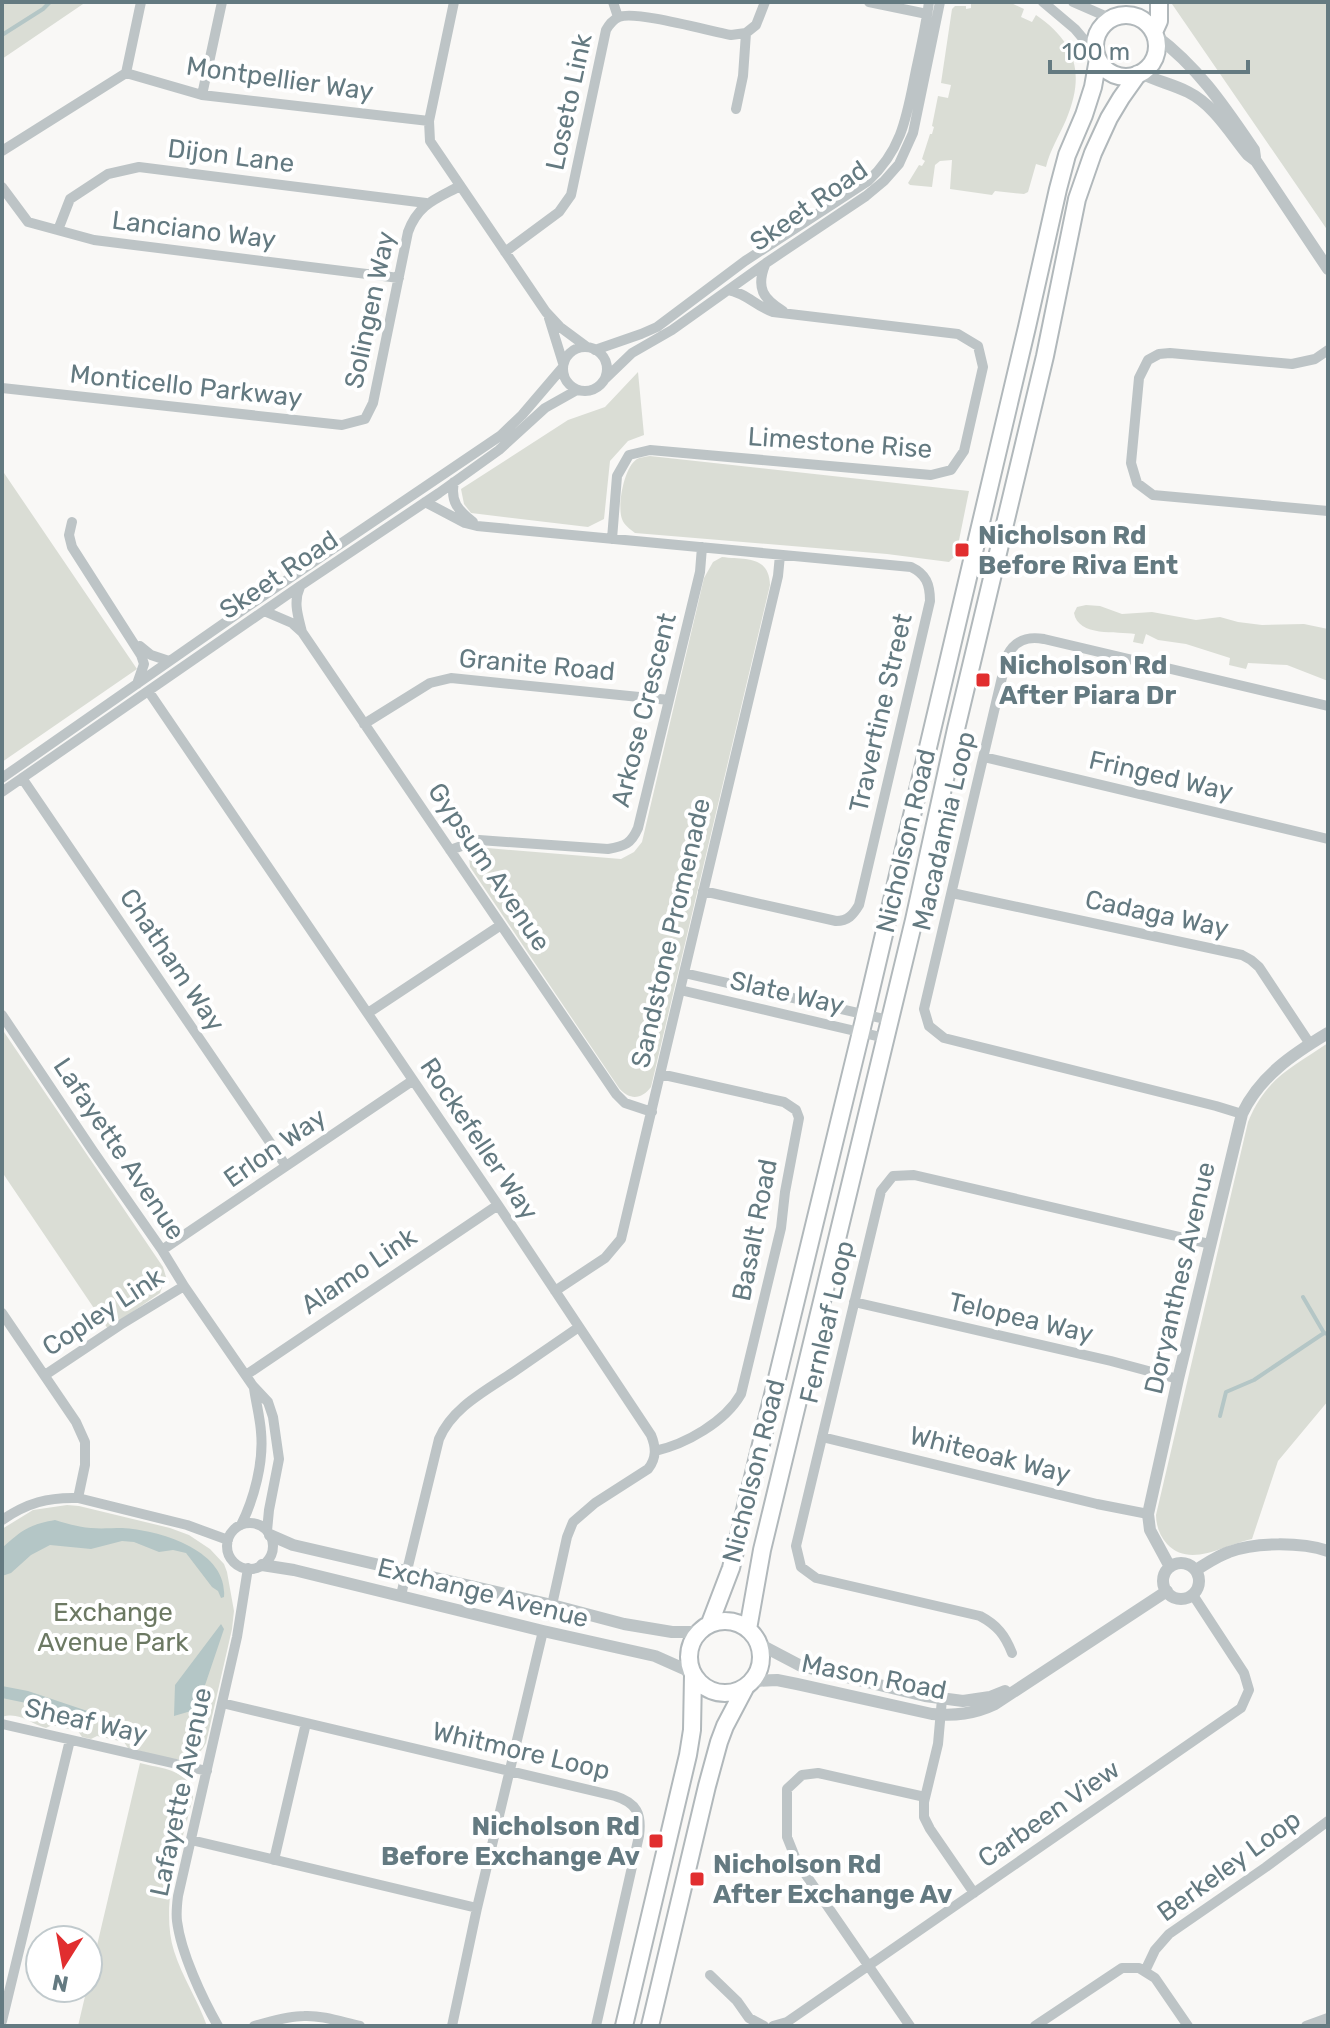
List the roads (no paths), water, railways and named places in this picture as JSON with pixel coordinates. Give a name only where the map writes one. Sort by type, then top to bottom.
[{"type":"main road","points":[[1154,34],[1159,21],[1159,2]]},
{"type":"main road","points":[[1116,13],[1146,22],[1154,34],[1156,54],[1152,63],[1139,74],[1118,75],[1106,69],[1098,57],[1098,33],[1116,13]]},
{"type":"main road","name":"Nicholson Road","points":[[624,2026],[688,1755],[692,1730],[689,1647],[704,1628],[731,1568],[861,1032],[1058,189],[1067,155],[1093,87],[1098,57]]},
{"type":"main road","name":"Nicholson Road","points":[[748,1629],[762,1550],[1045,356],[1077,199],[1109,118],[1139,74]]},
{"type":"main road","points":[[650,2026],[719,1742],[761,1663],[759,1644],[748,1629],[730,1620],[704,1628]]},
{"type":"main road","points":[[692,1674],[700,1684],[720,1693],[731,1693],[749,1684]]},
{"type":"street","points":[[2,151],[126,73],[141,2]]},
{"type":"street","points":[[202,95],[222,2]]},
{"type":"street","points":[[454,2],[429,121],[430,141],[546,312],[560,327],[605,360],[605,379],[593,390],[577,390],[567,383],[546,312]]},
{"type":"street","points":[[613,2],[618,17]]},
{"type":"street","points":[[736,109],[743,76],[746,33],[756,25],[765,2]]},
{"type":"street","points":[[869,2],[928,8]]},
{"type":"street","name":"Skeet Road","points":[[605,379],[632,353],[672,330],[884,181],[899,164],[913,133],[940,2]]},
{"type":"street","points":[[1043,2],[1075,29],[1098,57]]},
{"type":"street","points":[[1073,2],[1116,13]]},
{"type":"street","name":"Skeet Road","points":[[591,348],[657,327],[745,261],[862,185],[879,170],[896,147],[906,120],[928,8]]},
{"type":"street","name":"Loseto Link","points":[[505,252],[559,212],[571,195],[609,25],[618,17],[635,15],[731,35],[746,33]]},
{"type":"street","points":[[1154,34],[1178,52],[1217,95],[1254,150],[1256,161]]},
{"type":"street","name":"Montpellier Way","points":[[126,73],[202,95],[429,121]]},
{"type":"street","points":[[1139,74],[1190,93],[1205,102],[1256,161],[1328,269]]},
{"type":"street","name":"Dijon Lane","points":[[58,230],[70,199],[108,174],[139,167],[426,203]]},
{"type":"street","points":[[426,203],[460,186]]},
{"type":"street","name":"Lanciano Way","points":[[2,187],[28,222],[94,240],[399,278]]},
{"type":"street","name":"Solingen Way","points":[[365,419],[373,403],[408,232],[413,218],[426,203]]},
{"type":"street","points":[[766,263],[761,286],[771,303],[784,312]]},
{"type":"street","name":"Limestone Rise","points":[[612,539],[617,476],[629,455],[650,450],[931,475],[951,470],[964,451],[983,367],[978,346],[958,334],[766,310],[741,293],[728,290]]},
{"type":"street","points":[[563,365],[572,351],[591,348]]},
{"type":"street","points":[[1328,350],[1315,359],[1292,364],[1170,353],[1148,360],[1139,378],[1131,463],[1137,483],[1153,495],[1328,511]]},
{"type":"street","name":"Skeet Road","points":[[2,778],[500,436],[522,415],[563,365]]},
{"type":"street","name":"Monticello Parkway","points":[[2,388],[342,425],[365,419]]},
{"type":"street","name":"Skeet Road","points":[[2,792],[454,482],[515,437],[545,408],[577,390]]},
{"type":"street","points":[[454,482],[454,504],[477,526]]},
{"type":"street","name":"Travertine Street","points":[[425,502],[477,526],[911,567],[921,572],[927,580],[930,601],[855,912],[849,918],[836,921],[703,891]]},
{"type":"street","points":[[72,522],[69,535],[72,547],[128,632],[143,650],[169,661]]},
{"type":"street","name":"Arkose Crescent","points":[[450,850],[479,840],[608,849],[633,840],[700,572],[702,547]]},
{"type":"street","name":"Sandstone Promenade","points":[[555,1291],[605,1258],[621,1239],[778,576],[780,555]]},
{"type":"street","name":"Gypsum Avenue","points":[[300,586],[296,608],[302,632]]},
{"type":"street","name":"Gypsum Avenue","points":[[264,611],[292,623],[302,632],[616,1094],[625,1103],[652,1112]]},
{"type":"street","points":[[128,632],[144,664],[137,684]]},
{"type":"street","name":"Macadamia Loop","points":[[1242,1114],[944,1038],[929,1026],[924,1009],[1007,656],[1016,643],[1033,637],[1328,706]]},
{"type":"street","name":"Granite Road","points":[[364,724],[430,683],[451,678],[669,700]]},
{"type":"street","name":"Rockefeller Way","points":[[149,692],[649,1431],[655,1451]]},
{"type":"street","name":"Fringed Way","points":[[984,757],[1328,839]]},
{"type":"street","name":"Chatham Way","points":[[22,778],[286,1166]]},
{"type":"street","name":"Cadaga Way","points":[[952,893],[1242,955],[1259,967],[1310,1044]]},
{"type":"street","points":[[368,1013],[501,925]]},
{"type":"street","name":"Slate Way","points":[[684,973],[889,1020]]},
{"type":"street","name":"Slate Way","points":[[680,990],[885,1038]]},
{"type":"street","name":"Lafayette Avenue","points":[[2,1015],[184,1286],[253,1386],[268,1402],[279,1446],[278,1468],[269,1510],[269,1533]]},
{"type":"street","name":"Doryanthes Avenue","points":[[1148,1514],[1242,1114],[1263,1080],[1328,1033]]},
{"type":"street","name":"Basalt Road","points":[[655,1451],[684,1442],[729,1411],[741,1394],[781,1228],[799,1122],[796,1110],[784,1102],[660,1074]]},
{"type":"street","name":"Erlon Way","points":[[162,1250],[412,1081]]},
{"type":"street","name":"Fernleaf Loop","points":[[1012,1653],[1002,1631],[980,1616],[816,1578],[801,1567],[796,1546],[880,1193],[893,1176],[914,1175],[1210,1244]]},
{"type":"street","name":"Alamo Link","points":[[246,1375],[498,1205]]},
{"type":"street","name":"Copley Link","points":[[45,1375],[184,1286]]},
{"type":"street","name":"Telopea Way","points":[[854,1302],[1178,1379]]},
{"type":"street","points":[[2,1313],[76,1422],[85,1442],[85,1465],[78,1498]]},
{"type":"street","points":[[401,1595],[443,1429],[469,1402],[579,1327]]},
{"type":"street","name":"Lafayette Avenue","points":[[241,1525],[249,1506],[261,1454],[261,1430],[253,1386]]},
{"type":"street","name":"Whiteoak Way","points":[[822,1437],[1148,1514]]},
{"type":"street","points":[[552,1605],[573,1522],[595,1503],[648,1469],[655,1451]]},
{"type":"street","points":[[2,1520],[38,1501],[78,1498],[187,1525],[228,1540]]},
{"type":"street","points":[[1148,1514],[1150,1530],[1170,1567]]},
{"type":"street","points":[[256,1524],[269,1533],[272,1551],[262,1565],[248,1568],[230,1557],[228,1540],[241,1525],[256,1524]]},
{"type":"street","name":"Exchange Avenue","points":[[269,1533],[281,1541],[301,1547],[650,1629],[672,1632],[704,1628]]},
{"type":"street","points":[[1196,1570],[1222,1555],[1255,1546],[1293,1545],[1328,1551]]},
{"type":"street","points":[[1183,1563],[1196,1570],[1199,1583],[1193,1595],[1180,1599],[1167,1591],[1164,1581],[1170,1567],[1183,1563]]},
{"type":"street","name":"Exchange Avenue","points":[[262,1565],[655,1656],[692,1674]]},
{"type":"street","name":"Lafayette Avenue","points":[[216,2024],[189,1963],[176,1917],[178,1896],[237,1637],[248,1568]]},
{"type":"street","name":"Mason Road","points":[[749,1684],[781,1681],[941,1715],[979,1712],[1167,1591]]},
{"type":"street","name":"Carbeen View","points":[[773,2026],[787,2022],[1241,1708],[1249,1690],[1244,1673],[1193,1595]]},
{"type":"street","points":[[452,2026],[543,1631]]},
{"type":"street","name":"Mason Road","points":[[759,1644],[801,1666],[942,1699],[963,1701],[990,1697],[1026,1683]]},
{"type":"street","points":[[942,1699],[938,1744],[925,1797],[924,1817],[974,1893]]},
{"type":"street","name":"Whitmore Loop","points":[[222,1703],[622,1798],[631,1804],[640,1816],[639,1836],[596,2026]]},
{"type":"street","points":[[274,1860],[306,1723]]},
{"type":"street","name":"Sheaf Way","points":[[2,1724],[207,1771]]},
{"type":"street","points":[[2,2021],[70,1740]]},
{"type":"street","points":[[910,2026],[797,1862],[787,1837],[787,1789],[802,1775],[818,1773],[925,1797]]},
{"type":"street","name":"Berkeley Loop","points":[[1145,1971],[1155,1950],[1169,1934],[1328,1821]]},
{"type":"street","points":[[191,1840],[477,1908]]},
{"type":"street","points":[[1035,2026],[1122,1968],[1139,1968],[1155,1978],[1188,2026]]},
{"type":"street","points":[[710,1975],[737,2001],[749,2018],[764,2026]]},
{"type":"street","points":[[254,2026],[303,2016],[324,2017],[360,2026]]},
{"type":"street","points":[[1306,2026],[1328,2018]]},
{"type":"waterway","points":[[2,35],[50,2]]},
{"type":"waterway","points":[[1303,1297],[1324,1333]]},
{"type":"waterway","points":[[1220,1416],[1226,1392],[1254,1380],[1324,1333],[1328,1334]]},
{"type":"place","name":"Nicholson Rd Before Riva Ent","points":[[962,550]]},
{"type":"place","name":"Nicholson Rd After Piara Dr","points":[[983,680]]},
{"type":"place","name":"Nicholson Rd Before Exchange Av","points":[[656,1841]]},
{"type":"place","name":"Nicholson Rd After Exchange Av","points":[[697,1879]]},
{"type":"park label","name":"Exchange Avenue Park","points":[[113,1627]]}]
